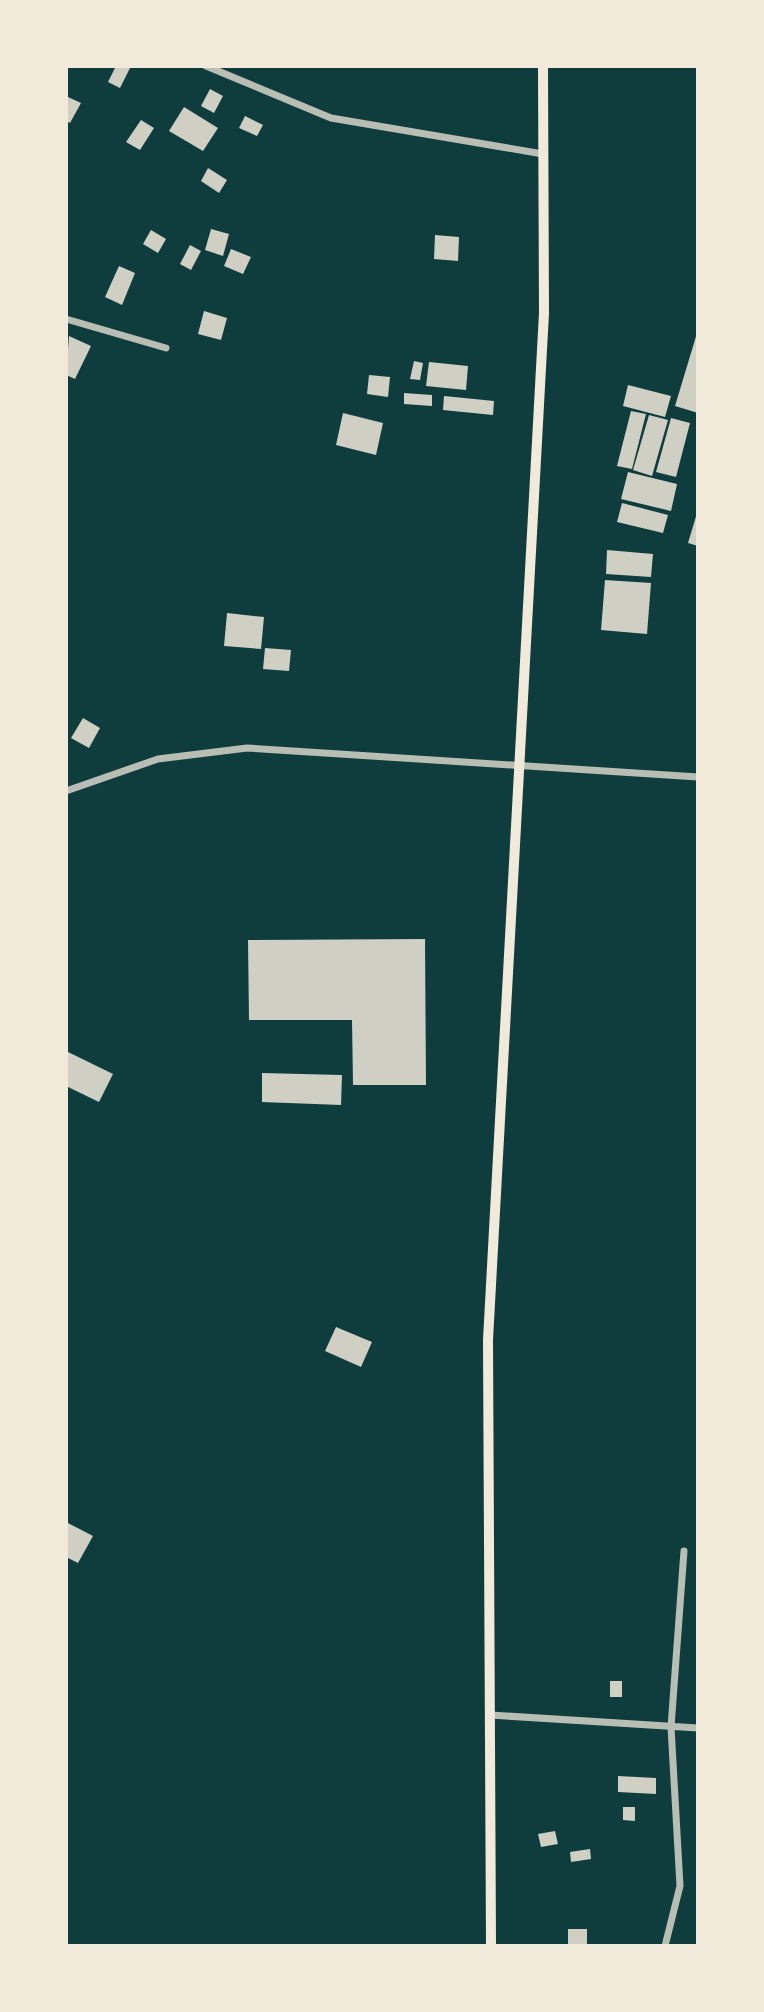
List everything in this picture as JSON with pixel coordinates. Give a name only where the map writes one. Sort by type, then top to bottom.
[{"type":"main road","points":[[491,1946],[488,1340],[544,313],[543,66]]},
{"type":"street","points":[[206,66],[331,118],[543,154]]},
{"type":"street","points":[[66,319],[166,348]]},
{"type":"street","points":[[66,791],[158,759],[247,748],[698,777]]},
{"type":"street","points":[[665,1946],[680,1886],[671,1727],[684,1551]]},
{"type":"street","points":[[490,1715],[698,1728]]},
{"type":"building","points":[[116,66],[131,66],[120,88],[108,82]]},
{"type":"building","points":[[210,89],[223,96],[214,113],[201,106]]},
{"type":"building","points":[[68,97],[81,103],[70,123],[66,121]]},
{"type":"building","points":[[184,107],[218,128],[203,151],[169,131]]},
{"type":"building","points":[[245,116],[263,125],[257,136],[239,128]]},
{"type":"building","points":[[141,120],[154,128],[140,150],[126,142]]},
{"type":"building","points":[[208,168],[227,180],[219,193],[201,181]]},
{"type":"building","points":[[211,229],[229,234],[223,256],[205,250]]},
{"type":"building","points":[[151,230],[166,239],[158,253],[143,244]]},
{"type":"building","points":[[435,235],[459,237],[458,261],[434,259]]},
{"type":"building","points":[[190,245],[201,251],[191,270],[180,264]]},
{"type":"building","points":[[231,249],[251,257],[243,274],[224,266]]},
{"type":"building","points":[[119,266],[135,273],[122,305],[105,297]]},
{"type":"building","points":[[204,311],[227,318],[221,340],[198,334]]},
{"type":"building","points":[[698,333],[698,413],[675,406]]},
{"type":"building","points":[[69,336],[91,346],[75,379],[66,375]]},
{"type":"building","points":[[414,361],[423,363],[420,380],[410,379]]},
{"type":"building","points":[[429,362],[468,366],[466,390],[426,386]]},
{"type":"building","points":[[369,375],[390,377],[388,397],[367,394]]},
{"type":"building","points":[[628,385],[671,396],[665,417],[623,406]]},
{"type":"building","points":[[404,393],[432,395],[432,406],[404,404]]},
{"type":"building","points":[[444,396],[494,401],[493,415],[443,410]]},
{"type":"building","points":[[631,411],[646,414],[632,469],[617,466]]},
{"type":"building","points":[[343,413],[383,423],[376,455],[336,445]]},
{"type":"building","points":[[649,415],[668,420],[652,476],[633,470]]},
{"type":"building","points":[[671,418],[690,423],[676,477],[656,472]]},
{"type":"building","points":[[628,472],[677,484],[671,511],[621,499]]},
{"type":"building","points":[[622,503],[668,515],[663,533],[617,522]]},
{"type":"building","points":[[698,513],[698,546],[688,543]]},
{"type":"building","points":[[607,550],[653,554],[651,577],[606,574]]},
{"type":"building","points":[[605,580],[651,583],[647,634],[601,630]]},
{"type":"building","points":[[227,613],[264,617],[261,649],[224,646]]},
{"type":"building","points":[[265,648],[291,650],[289,671],[263,669]]},
{"type":"building","points":[[83,718],[100,728],[89,748],[71,738]]},
{"type":"building","points":[[425,939],[426,1085],[353,1085],[352,1020],[249,1020],[248,940]]},
{"type":"building","points":[[66,1051],[113,1074],[99,1102],[66,1086]]},
{"type":"building","points":[[262,1073],[342,1075],[341,1105],[262,1102]]},
{"type":"building","points":[[336,1327],[372,1342],[361,1367],[325,1351]]},
{"type":"building","points":[[66,1522],[93,1536],[78,1563],[66,1557]]},
{"type":"building","points":[[610,1681],[622,1681],[622,1697],[610,1697]]},
{"type":"building","points":[[618,1776],[656,1778],[656,1794],[618,1792]]},
{"type":"building","points":[[623,1807],[635,1807],[635,1821],[623,1820]]},
{"type":"building","points":[[555,1831],[558,1844],[541,1847],[538,1834]]},
{"type":"building","points":[[590,1849],[591,1859],[571,1862],[570,1852]]},
{"type":"building","points":[[568,1929],[587,1929],[587,1945],[568,1944]]}]
